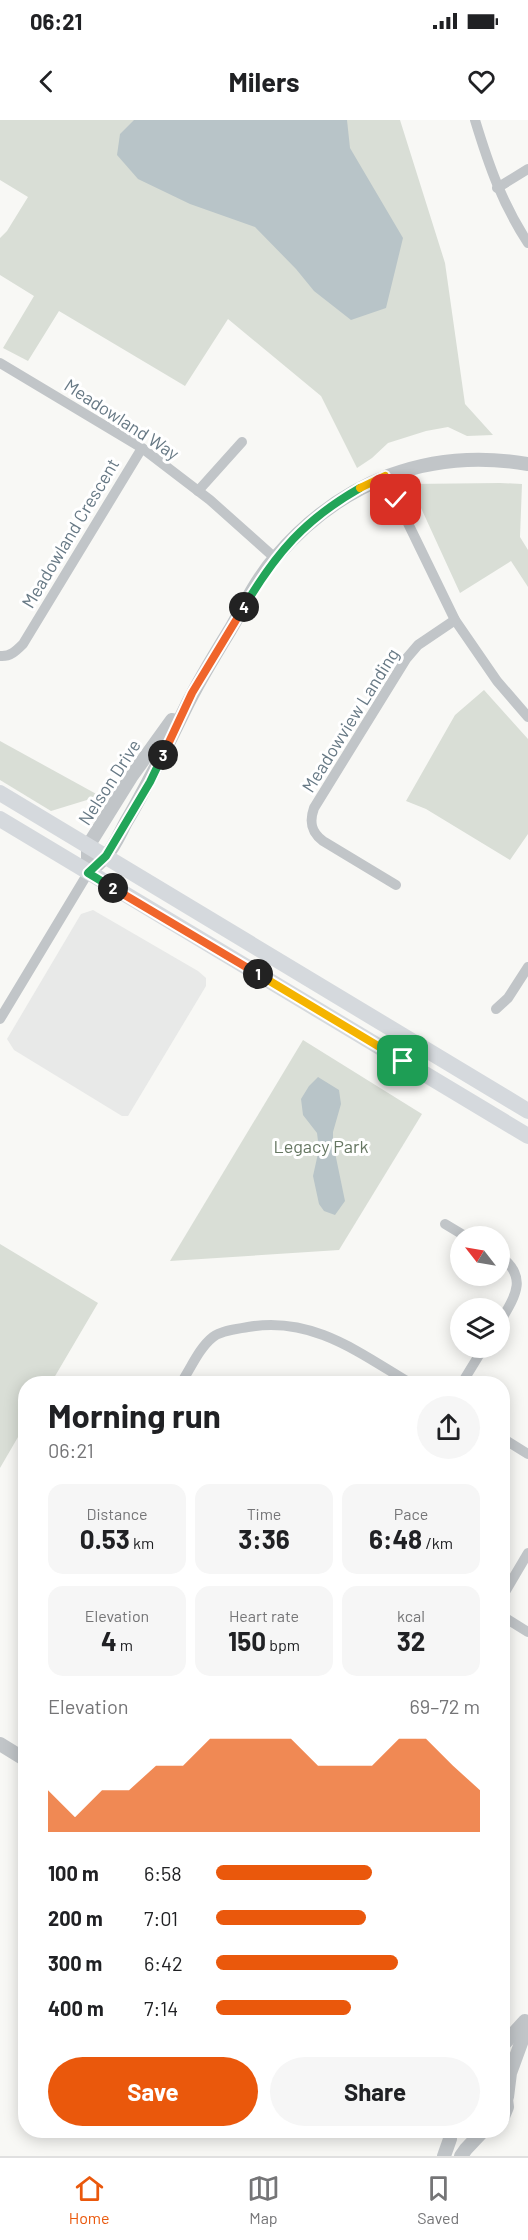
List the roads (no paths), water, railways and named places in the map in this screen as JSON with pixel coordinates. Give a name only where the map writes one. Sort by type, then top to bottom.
[{"type":"main road","points":[[0,793],[528,1111]]},
{"type":"main road","points":[[0,819],[528,1136]]},
{"type":"street","points":[[475,120],[497,188],[528,243]]},
{"type":"street","points":[[497,188],[528,170]]},
{"type":"street","name":"Meadowland Way","points":[[1,365],[142,448],[198,491],[275,558]]},
{"type":"street","points":[[198,491],[242,442]]},
{"type":"street","name":"Meadowland Crescent","points":[[0,656],[6,657],[16,652],[23,644],[142,448]]},
{"type":"street","name":"Nelson Drive","points":[[88,873],[88,846],[131,777],[192,693],[275,558],[309,523],[337,501],[385,476],[428,464],[472,459],[528,464]]},
{"type":"street","points":[[385,476],[455,620],[497,681],[528,717]]},
{"type":"street","name":"Meadowview Landing","points":[[396,885],[316,836],[311,817],[314,808],[396,672],[418,645],[455,620]]},
{"type":"street","name":"Nelson Drive","points":[[88,873],[106,856],[150,782],[192,693]]},
{"type":"street","points":[[0,1019],[88,873]]},
{"type":"street","points":[[496,1009],[508,998],[528,967]]},
{"type":"street","points":[[445,1224],[450,1227]]},
{"type":"street","points":[[510,1264],[516,1268],[520,1276],[520,1286],[510,1304]]},
{"type":"street","points":[[185,1376],[203,1348],[217,1334],[270,1324],[300,1327],[319,1332],[398,1376]]},
{"type":"street","points":[[466,1376],[477,1358]]},
{"type":"street","points":[[510,1443],[528,1454]]},
{"type":"street","points":[[510,1583],[528,1553]]},
{"type":"street","points":[[510,1621],[528,1632]]},
{"type":"street","points":[[0,1744],[18,1755]]},
{"type":"street","points":[[510,2037],[528,2018]]},
{"type":"street","points":[[510,2073],[528,2024]]},
{"type":"street","points":[[444,2156],[450,2138]]},
{"type":"street","points":[[461,2156],[478,2138]]},
{"type":"park label","name":"Legacy Park","points":[[321,1146]]}]
